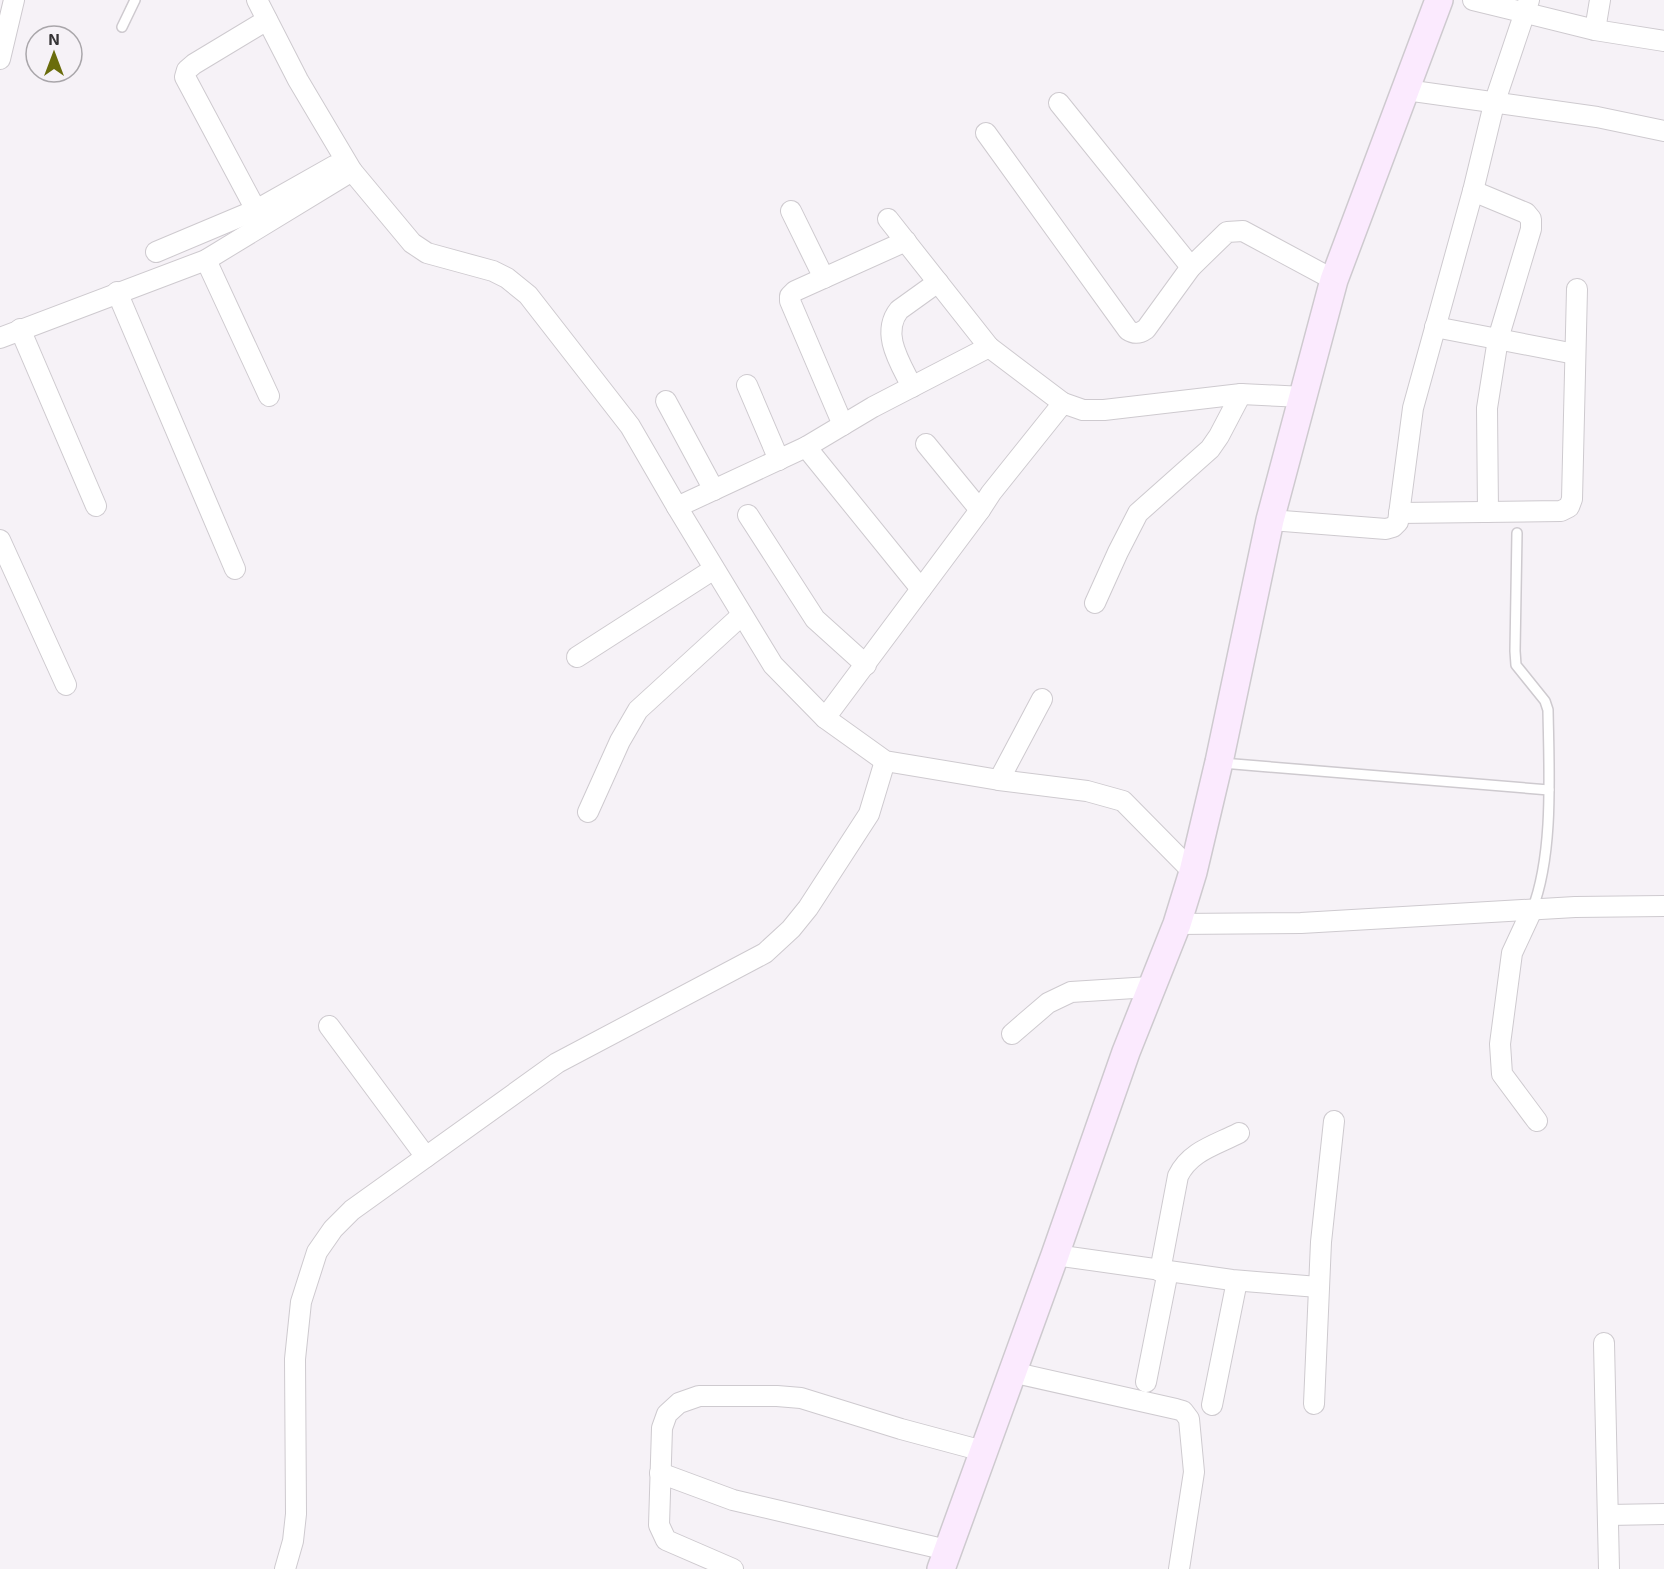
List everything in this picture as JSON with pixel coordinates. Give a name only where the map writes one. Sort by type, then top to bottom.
[{"type":"main road","points":[[944,1560],[1150,987],[1177,924],[1193,872],[1219,762],[1270,520],[1334,280],[1439,0]]},
{"type":"street","points":[[0,59],[14,0]]},
{"type":"street","points":[[257,0],[298,80],[349,165],[412,243],[420,249],[493,271],[507,278],[528,295],[630,426],[773,665],[825,718],[885,760],[999,780],[1088,791],[1123,801],[1193,872]]},
{"type":"street","points":[[1473,0],[1526,6],[1595,30],[1664,41]]},
{"type":"street","points":[[1595,30],[1600,0]]},
{"type":"street","points":[[1270,520],[1386,529],[1398,522],[1413,408],[1473,191],[1494,104],[1526,6]]},
{"type":"street","points":[[256,210],[185,77],[187,70],[194,64],[267,20]]},
{"type":"street","points":[[1406,90],[1597,117],[1664,131]]},
{"type":"street","points":[[1059,103],[1191,267]]},
{"type":"street","points":[[986,133],[1132,333],[1146,329],[1191,267],[1223,235],[1233,231],[1243,231],[1334,280]]},
{"type":"street","points":[[156,252],[256,210],[349,165]]},
{"type":"street","points":[[0,338],[206,260],[349,165]]},
{"type":"street","points":[[1473,191],[1526,213],[1531,219],[1531,229],[1497,339],[1487,418],[1488,512]]},
{"type":"street","points":[[791,212],[824,278]]},
{"type":"street","points":[[888,219],[989,347],[1063,403],[1083,410],[1104,410],[1240,394],[1304,397]]},
{"type":"street","points":[[843,425],[790,301],[790,296],[795,291],[906,241]]},
{"type":"street","points":[[206,260],[269,396]]},
{"type":"street","points":[[912,387],[891,341],[895,317],[899,310],[938,282]]},
{"type":"street","points":[[1399,513],[1561,511],[1569,507],[1572,499],[1578,289]]},
{"type":"street","points":[[117,292],[235,569]]},
{"type":"street","points":[[1435,327],[1575,354]]},
{"type":"street","points":[[20,329],[96,506]]},
{"type":"street","points":[[677,507],[807,447],[873,407],[989,347]]},
{"type":"street","points":[[747,385],[779,460]]},
{"type":"street","points":[[1095,603],[1138,513],[1210,448],[1219,436],[1240,394]]},
{"type":"street","points":[[666,401],[714,490]]},
{"type":"street","points":[[825,718],[991,493],[1063,403]]},
{"type":"street","points":[[926,444],[980,510]]},
{"type":"street","points":[[807,447],[921,589]]},
{"type":"street","points":[[748,515],[815,619],[866,665]]},
{"type":"street","points":[[0,540],[66,685]]},
{"type":"street","points":[[577,657],[714,569]]},
{"type":"street","points":[[588,812],[620,741],[638,710],[742,615]]},
{"type":"street","points":[[999,780],[1042,699]]},
{"type":"street","points":[[285,1569],[293,1541],[296,1514],[295,1359],[301,1302],[317,1252],[333,1229],[352,1210],[557,1063],[765,953],[808,908],[869,814],[885,760]]},
{"type":"street","points":[[1177,924],[1301,923],[1532,910],[1664,906]]},
{"type":"street","points":[[1532,910],[1512,953],[1500,1044],[1502,1074],[1537,1121]]},
{"type":"street","points":[[1012,1034],[1048,1003],[1071,992],[1150,987]]},
{"type":"street","points":[[329,1026],[426,1157]]},
{"type":"street","points":[[1314,1404],[1321,1242],[1334,1121]]},
{"type":"street","points":[[1146,1382],[1178,1176],[1184,1164],[1191,1157],[1239,1133]]},
{"type":"street","points":[[1055,1255],[1237,1281],[1318,1287]]},
{"type":"street","points":[[1212,1405],[1237,1281]]},
{"type":"street","points":[[1604,1343],[1609,1569]]},
{"type":"street","points":[[1011,1372],[1176,1409],[1186,1414],[1189,1419],[1194,1472],[1179,1569]]},
{"type":"street","points":[[733,1569],[666,1540],[659,1525],[662,1428],[667,1414],[679,1403],[699,1396],[801,1398],[901,1429],[983,1451]]},
{"type":"street","points":[[660,1473],[733,1500],[944,1560]]},
{"type":"street","points":[[1609,1515],[1664,1514]]},
{"type":"lane","points":[[122,27],[135,0]]},
{"type":"lane","points":[[1517,533],[1516,665],[1545,701],[1548,710],[1549,790],[1544,869],[1532,910]]},
{"type":"lane","points":[[1219,762],[1549,790]]}]
